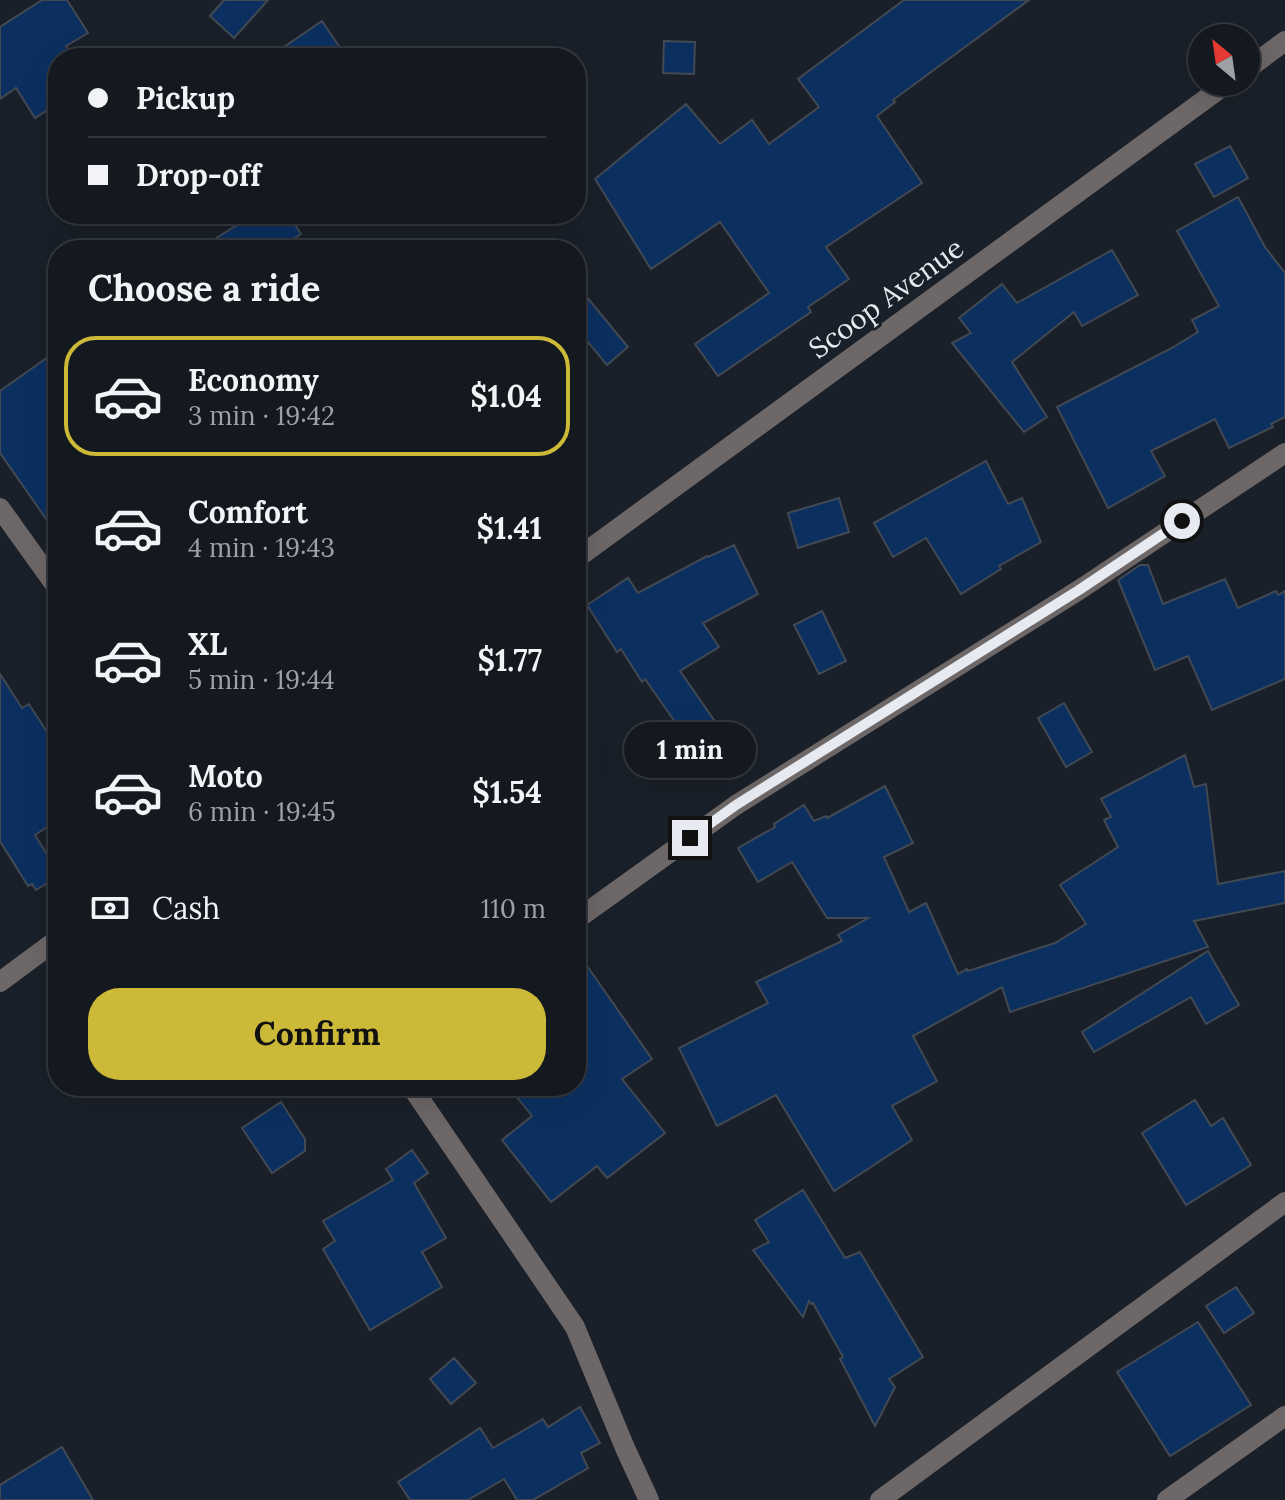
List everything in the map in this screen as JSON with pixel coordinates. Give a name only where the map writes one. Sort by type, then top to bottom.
[{"type":"street","points":[[1260,60],[1285,41]]},
{"type":"street","name":"Scoop Avenue","points":[[586,552],[1210,96]]},
{"type":"street","points":[[586,913],[736,805],[1079,590],[1285,453]]},
{"type":"street","points":[[0,508],[48,575]]},
{"type":"street","points":[[0,982],[48,946]]},
{"type":"street","points":[[418,1096],[575,1327],[649,1500]]},
{"type":"street","points":[[880,1500],[1285,1202]]},
{"type":"street","points":[[1167,1500],[1285,1416]]},
{"type":"building","points":[[42,0],[67,0],[88,33],[67,48],[48,48],[48,110],[35,118],[16,88],[0,99],[0,27]]},
{"type":"building","points":[[224,0],[268,0],[234,38],[210,16]]},
{"type":"building","points":[[904,0],[1029,0],[893,100],[895,102],[877,116],[922,183],[826,247],[849,279],[808,307],[811,312],[718,376],[695,344],[769,293],[720,222],[651,269],[595,179],[686,104],[720,144],[752,120],[769,144],[819,107],[798,79]]},
{"type":"building","points":[[322,21],[340,48],[283,48]]},
{"type":"building","points":[[664,41],[695,42],[694,74],[663,73]]},
{"type":"building","points":[[1230,146],[1248,178],[1214,197],[1195,164]]},
{"type":"building","points":[[1238,197],[1265,247],[1285,273],[1285,417],[1271,424],[1273,427],[1229,448],[1215,419],[1151,451],[1165,476],[1108,508],[1057,407],[1198,332],[1192,320],[1219,306],[1177,231]]},
{"type":"building","points":[[239,224],[294,224],[301,234],[292,240],[213,240]]},
{"type":"building","points":[[1112,250],[1138,295],[1082,326],[1074,312],[1012,362],[1047,417],[1024,432],[952,343],[971,333],[959,318],[1002,284],[1017,303]]},
{"type":"building","points":[[586,296],[628,347],[607,365],[586,340]]},
{"type":"building","points":[[48,357],[48,522],[0,453],[0,391]]},
{"type":"building","points":[[986,461],[1008,504],[1022,498],[1041,542],[999,566],[1001,569],[961,594],[926,538],[893,557],[874,523]]},
{"type":"building","points":[[839,498],[849,532],[798,548],[788,513]]},
{"type":"building","points":[[734,545],[758,594],[703,623],[719,647],[680,671],[728,740],[701,759],[645,679],[642,682],[621,649],[617,652],[587,605],[628,578],[638,593]]},
{"type":"building","points":[[1140,565],[1148,565],[1163,604],[1225,579],[1238,608],[1276,591],[1278,595],[1285,591],[1285,679],[1212,710],[1188,656],[1155,670],[1118,580]]},
{"type":"building","points":[[822,611],[846,661],[819,674],[794,625]]},
{"type":"building","points":[[0,674],[22,708],[29,704],[48,733],[48,827],[35,835],[48,856],[48,883],[36,890],[32,884],[28,886],[0,841]]},
{"type":"building","points":[[1064,703],[1092,752],[1066,767],[1038,718]]},
{"type":"building","points":[[1185,755],[1194,787],[1206,784],[1218,884],[1285,871],[1285,903],[1194,921],[1208,947],[1010,1012],[1002,987],[913,1036],[937,1081],[892,1106],[912,1140],[834,1191],[776,1095],[717,1126],[679,1048],[768,1003],[756,982],[842,941],[838,935],[868,918],[827,918],[792,862],[758,882],[738,848],[775,827],[774,824],[804,805],[814,821],[827,818],[885,786],[913,843],[884,857],[909,912],[926,903],[958,974],[1055,943],[1086,924],[1060,885],[1118,847],[1104,820],[1111,817],[1101,799]]},
{"type":"building","points":[[1208,951],[1239,1005],[1206,1024],[1191,997],[1094,1052],[1082,1032]]},
{"type":"building","points":[[586,964],[652,1059],[622,1079],[665,1133],[607,1178],[597,1166],[551,1202],[502,1140],[532,1116],[516,1096],[586,1096]]},
{"type":"building","points":[[1195,1100],[1211,1126],[1223,1118],[1251,1165],[1186,1205],[1142,1133]]},
{"type":"building","points":[[281,1102],[305,1139],[305,1151],[272,1173],[242,1128]]},
{"type":"building","points":[[412,1150],[428,1173],[414,1183],[446,1238],[422,1252],[442,1287],[370,1330],[323,1249],[335,1241],[323,1221],[393,1180],[386,1169]]},
{"type":"building","points":[[803,1190],[845,1258],[860,1252],[923,1357],[889,1379],[895,1387],[875,1426],[840,1359],[843,1357],[813,1303],[809,1301],[803,1317],[753,1250],[769,1242],[755,1220]]},
{"type":"building","points":[[1236,1287],[1254,1313],[1224,1333],[1206,1306]]},
{"type":"building","points":[[1198,1322],[1251,1405],[1170,1456],[1117,1372]]},
{"type":"building","points":[[454,1358],[476,1383],[451,1404],[430,1379]]},
{"type":"building","points":[[580,1407],[600,1443],[581,1453],[588,1468],[533,1500],[517,1500],[504,1479],[468,1500],[410,1500],[398,1482],[480,1428],[493,1448],[543,1419],[548,1427]]},
{"type":"building","points":[[62,1447],[93,1500],[0,1500],[0,1485]]},
{"type":"route","points":[[690,838],[736,805],[1079,590],[1182,521]]}]
